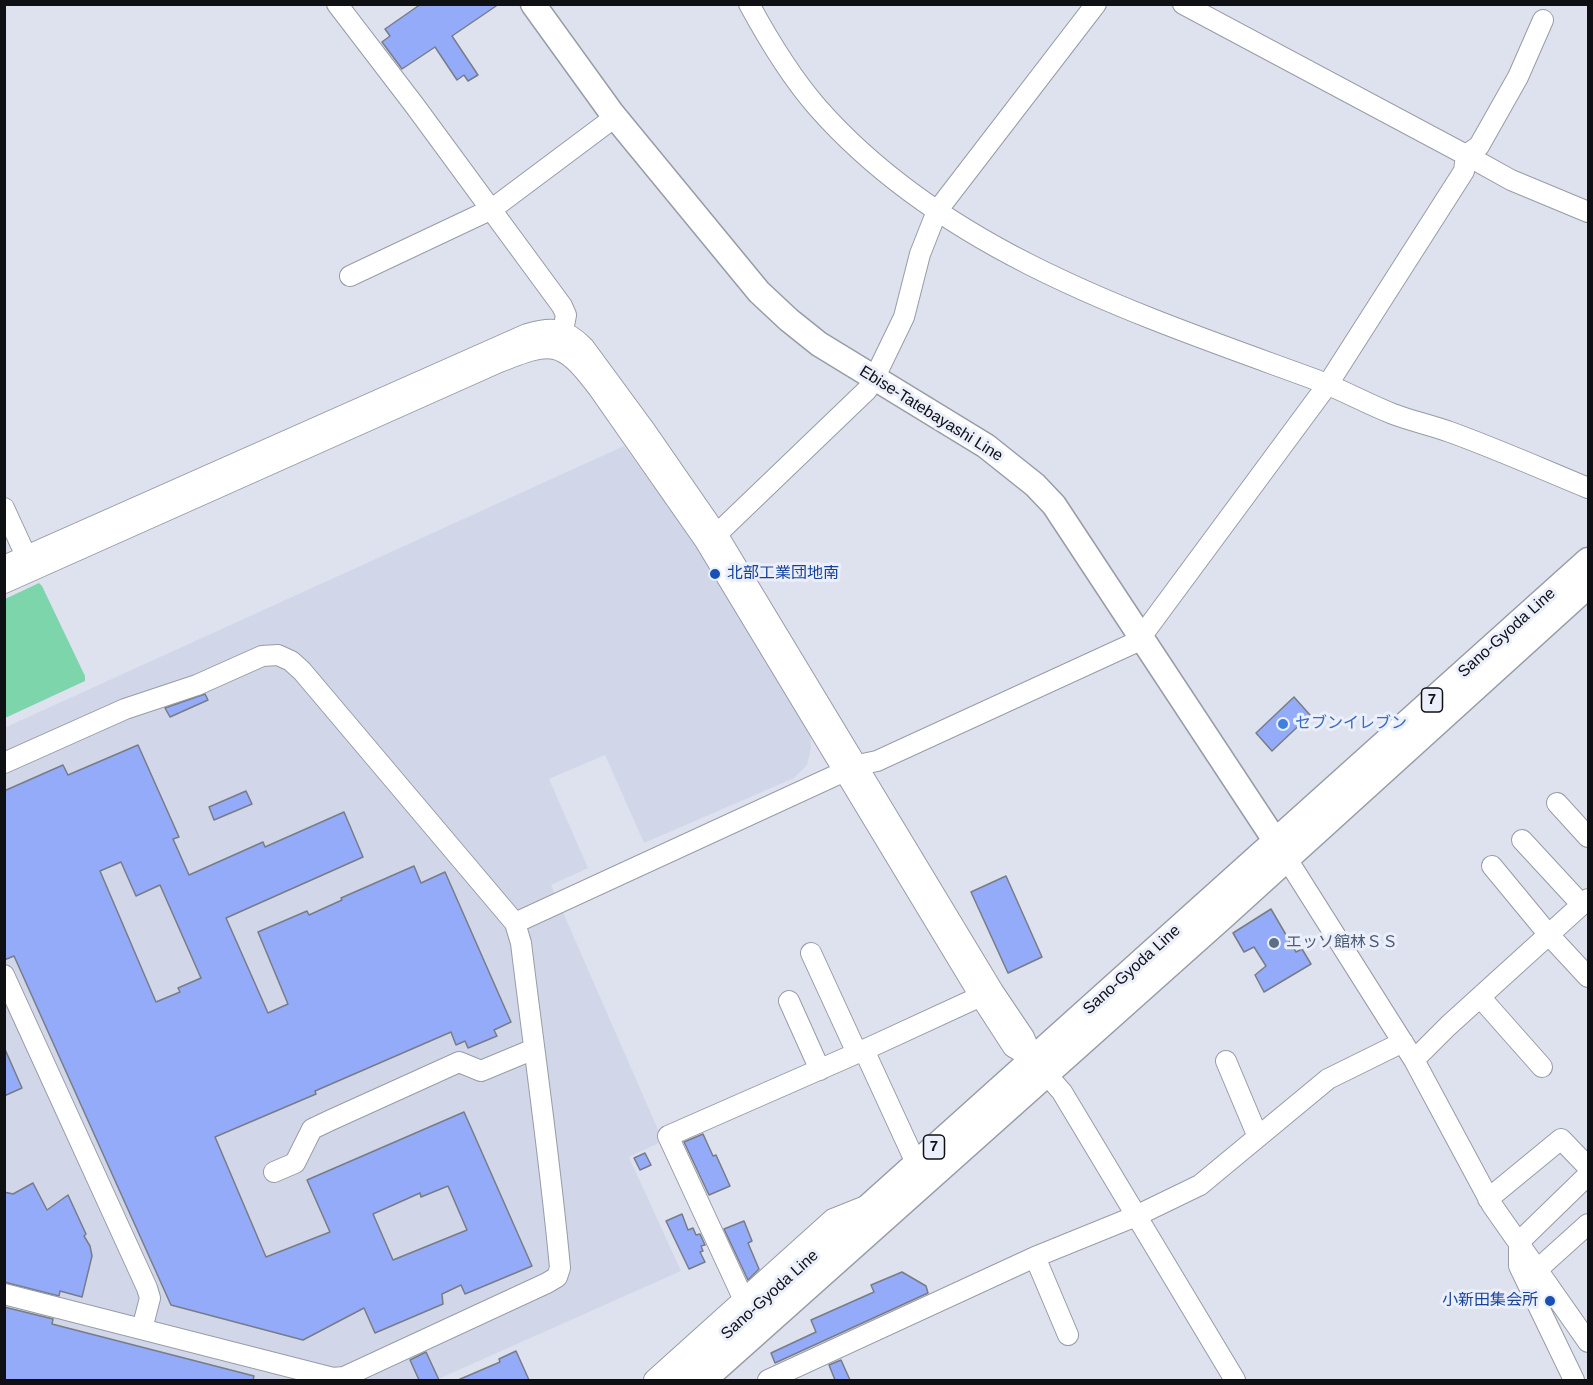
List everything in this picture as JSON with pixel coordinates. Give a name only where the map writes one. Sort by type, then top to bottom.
[{"type":"main road","name":"Ebise-Tatebayashi Line","points":[[533,4],[615,117],[759,292],[819,344],[986,446],[1035,485],[1054,506],[1281,850]]},
{"type":"main road","name":"Sano-Gyoda Line","points":[[1281,850],[1588,560]]},
{"type":"main road","name":"Sano-Gyoda Line","points":[[675,1380],[844,1241],[1281,850],[1588,586]]},
{"type":"main road","name":"Sano-Gyoda Line","points":[[704,1380],[844,1241],[871,1203],[915,1163],[1040,1067]]},
{"type":"street","points":[[337,4],[492,209],[562,306],[566,315],[563,331]]},
{"type":"street","points":[[749,4],[778,57],[818,108],[877,166],[937,211],[1034,268],[1093,296],[1328,384],[1393,414],[1449,431],[1588,488]]},
{"type":"street","points":[[711,538],[867,390],[904,317],[920,254],[937,211],[1096,4]]},
{"type":"street","points":[[1183,4],[1511,180],[1588,212]]},
{"type":"street","points":[[515,923],[851,768],[877,761],[1132,644],[1141,637],[1328,384],[1464,171],[1466,155],[1479,146],[1512,87],[1543,20]]},
{"type":"street","points":[[351,276],[492,209],[615,117]]},
{"type":"street","points":[[4,583],[29,564],[527,334],[551,329],[563,331],[573,337],[584,347],[645,430],[987,993],[1024,1037],[1040,1067],[1062,1092],[1235,1380]]},
{"type":"street","points":[[4,566],[29,564],[497,363],[540,347],[555,348],[568,353],[579,363],[711,538]]},
{"type":"street","points":[[4,508],[29,564]]},
{"type":"street","points":[[4,763],[125,709],[197,686],[262,656],[278,655],[291,661],[302,671],[515,923],[521,942],[546,1151],[553,1190],[560,1268],[556,1277],[344,1377],[333,1378],[4,1294]]},
{"type":"street","points":[[1557,802],[1588,837]]},
{"type":"street","points":[[1414,1060],[1585,902],[1522,840]]},
{"type":"street","points":[[1281,850],[1414,1060],[1488,1198],[1538,1269],[1582,1319],[1588,1342]]},
{"type":"street","points":[[1492,866],[1549,935],[1588,976]]},
{"type":"street","points":[[811,953],[915,1163]]},
{"type":"street","points":[[4,975],[147,1288],[150,1298],[142,1329]]},
{"type":"street","points":[[743,1298],[668,1136],[861,1052],[987,993]]},
{"type":"street","points":[[1480,997],[1542,1067]]},
{"type":"street","points":[[789,1001],[820,1070]]},
{"type":"street","points":[[774,1379],[1035,1257],[1136,1216],[1200,1185],[1328,1079],[1403,1042]]},
{"type":"street","points":[[274,1172],[295,1163],[312,1129],[331,1120],[459,1062],[481,1071],[534,1049]]},
{"type":"street","points":[[1226,1061],[1258,1137]]},
{"type":"street","points":[[1488,1198],[1561,1139],[1588,1167]]},
{"type":"street","points":[[1574,1380],[1519,1266],[1519,1242],[1588,1175]]},
{"type":"street","points":[[654,1380],[833,1219],[871,1203]]},
{"type":"street","points":[[1538,1269],[1588,1224]]},
{"type":"street","points":[[1035,1257],[1068,1335]]},
{"type":"shaded area","points":[[624,446],[694,541],[810,730],[811,748],[807,765],[794,778],[644,843],[605,755],[549,779],[588,868],[551,885],[663,1141],[629,1157],[681,1271],[436,1380],[5,1380],[4,728]]},
{"type":"green space","points":[[39,583],[85,676],[85,681],[5,718],[5,599]]},
{"type":"building","points":[[421,4],[499,4],[452,36],[478,75],[468,81],[464,75],[457,80],[435,47],[402,69],[382,42],[390,36],[385,29]]},
{"type":"building","points":[[205,694],[208,700],[170,717],[165,708]]},
{"type":"building","name":"セブンイレブン","points":[[1294,697],[1310,715],[1272,751],[1256,733]]},
{"type":"building","points":[[138,745],[179,837],[173,839],[189,875],[263,842],[265,847],[344,812],[363,857],[226,918],[268,1013],[288,1004],[258,932],[307,911],[309,915],[342,900],[341,898],[414,866],[421,883],[445,872],[511,1022],[494,1030],[497,1036],[468,1048],[465,1041],[456,1045],[451,1032],[215,1137],[266,1257],[330,1232],[307,1180],[464,1112],[532,1266],[465,1294],[461,1285],[442,1294],[443,1304],[375,1333],[364,1308],[303,1340],[171,1305],[14,956],[4,960],[4,791],[63,765],[68,775]],"holes":[[[121,862],[136,896],[160,885],[201,978],[178,988],[180,992],[156,1002],[100,871]],[[448,1186],[467,1230],[393,1260],[373,1214],[420,1193],[421,1197]]]},
{"type":"building","points":[[246,791],[252,804],[214,820],[209,807]]},
{"type":"building","points":[[1006,876],[1042,957],[1008,973],[971,892]]},
{"type":"building","points":[[1271,909],[1296,952],[1302,949],[1311,964],[1264,992],[1255,975],[1266,966],[1254,947],[1244,952],[1233,933]]},
{"type":"building","points":[[4,1047],[22,1088],[4,1096]]},
{"type":"building","points":[[703,1134],[713,1156],[716,1155],[730,1186],[709,1195],[684,1142]]},
{"type":"building","points":[[645,1153],[651,1165],[640,1170],[634,1158]]},
{"type":"building","points":[[33,1183],[47,1210],[68,1195],[86,1234],[84,1236],[90,1246],[92,1256],[82,1297],[60,1291],[59,1296],[4,1282],[4,1192],[13,1194]]},
{"type":"building","points":[[682,1214],[688,1230],[693,1228],[696,1235],[700,1234],[705,1245],[701,1246],[703,1251],[700,1252],[705,1262],[689,1269],[666,1221]]},
{"type":"building","points":[[744,1221],[752,1241],[748,1243],[759,1269],[748,1280],[724,1229]]},
{"type":"building","points":[[902,1272],[926,1286],[928,1293],[775,1363],[771,1353],[816,1332],[811,1320],[874,1292],[871,1285]]},
{"type":"building","points":[[4,1307],[53,1319],[52,1324],[254,1376],[253,1380],[4,1380]]},
{"type":"building","points":[[516,1351],[529,1380],[458,1380],[500,1362],[499,1359]]},
{"type":"building","points":[[426,1352],[439,1380],[419,1380],[410,1360]]},
{"type":"building","points":[[841,1360],[850,1380],[835,1380],[829,1365]]},
{"type":"place","name":"北部工業団地南","points":[[715,574]]},
{"type":"place","name":"セブンイレブン","points":[[1283,724]]},
{"type":"place","name":"エッソ館林ＳＳ","points":[[1274,943]]},
{"type":"place","name":"小新田集会所","points":[[1550,1301]]}]
